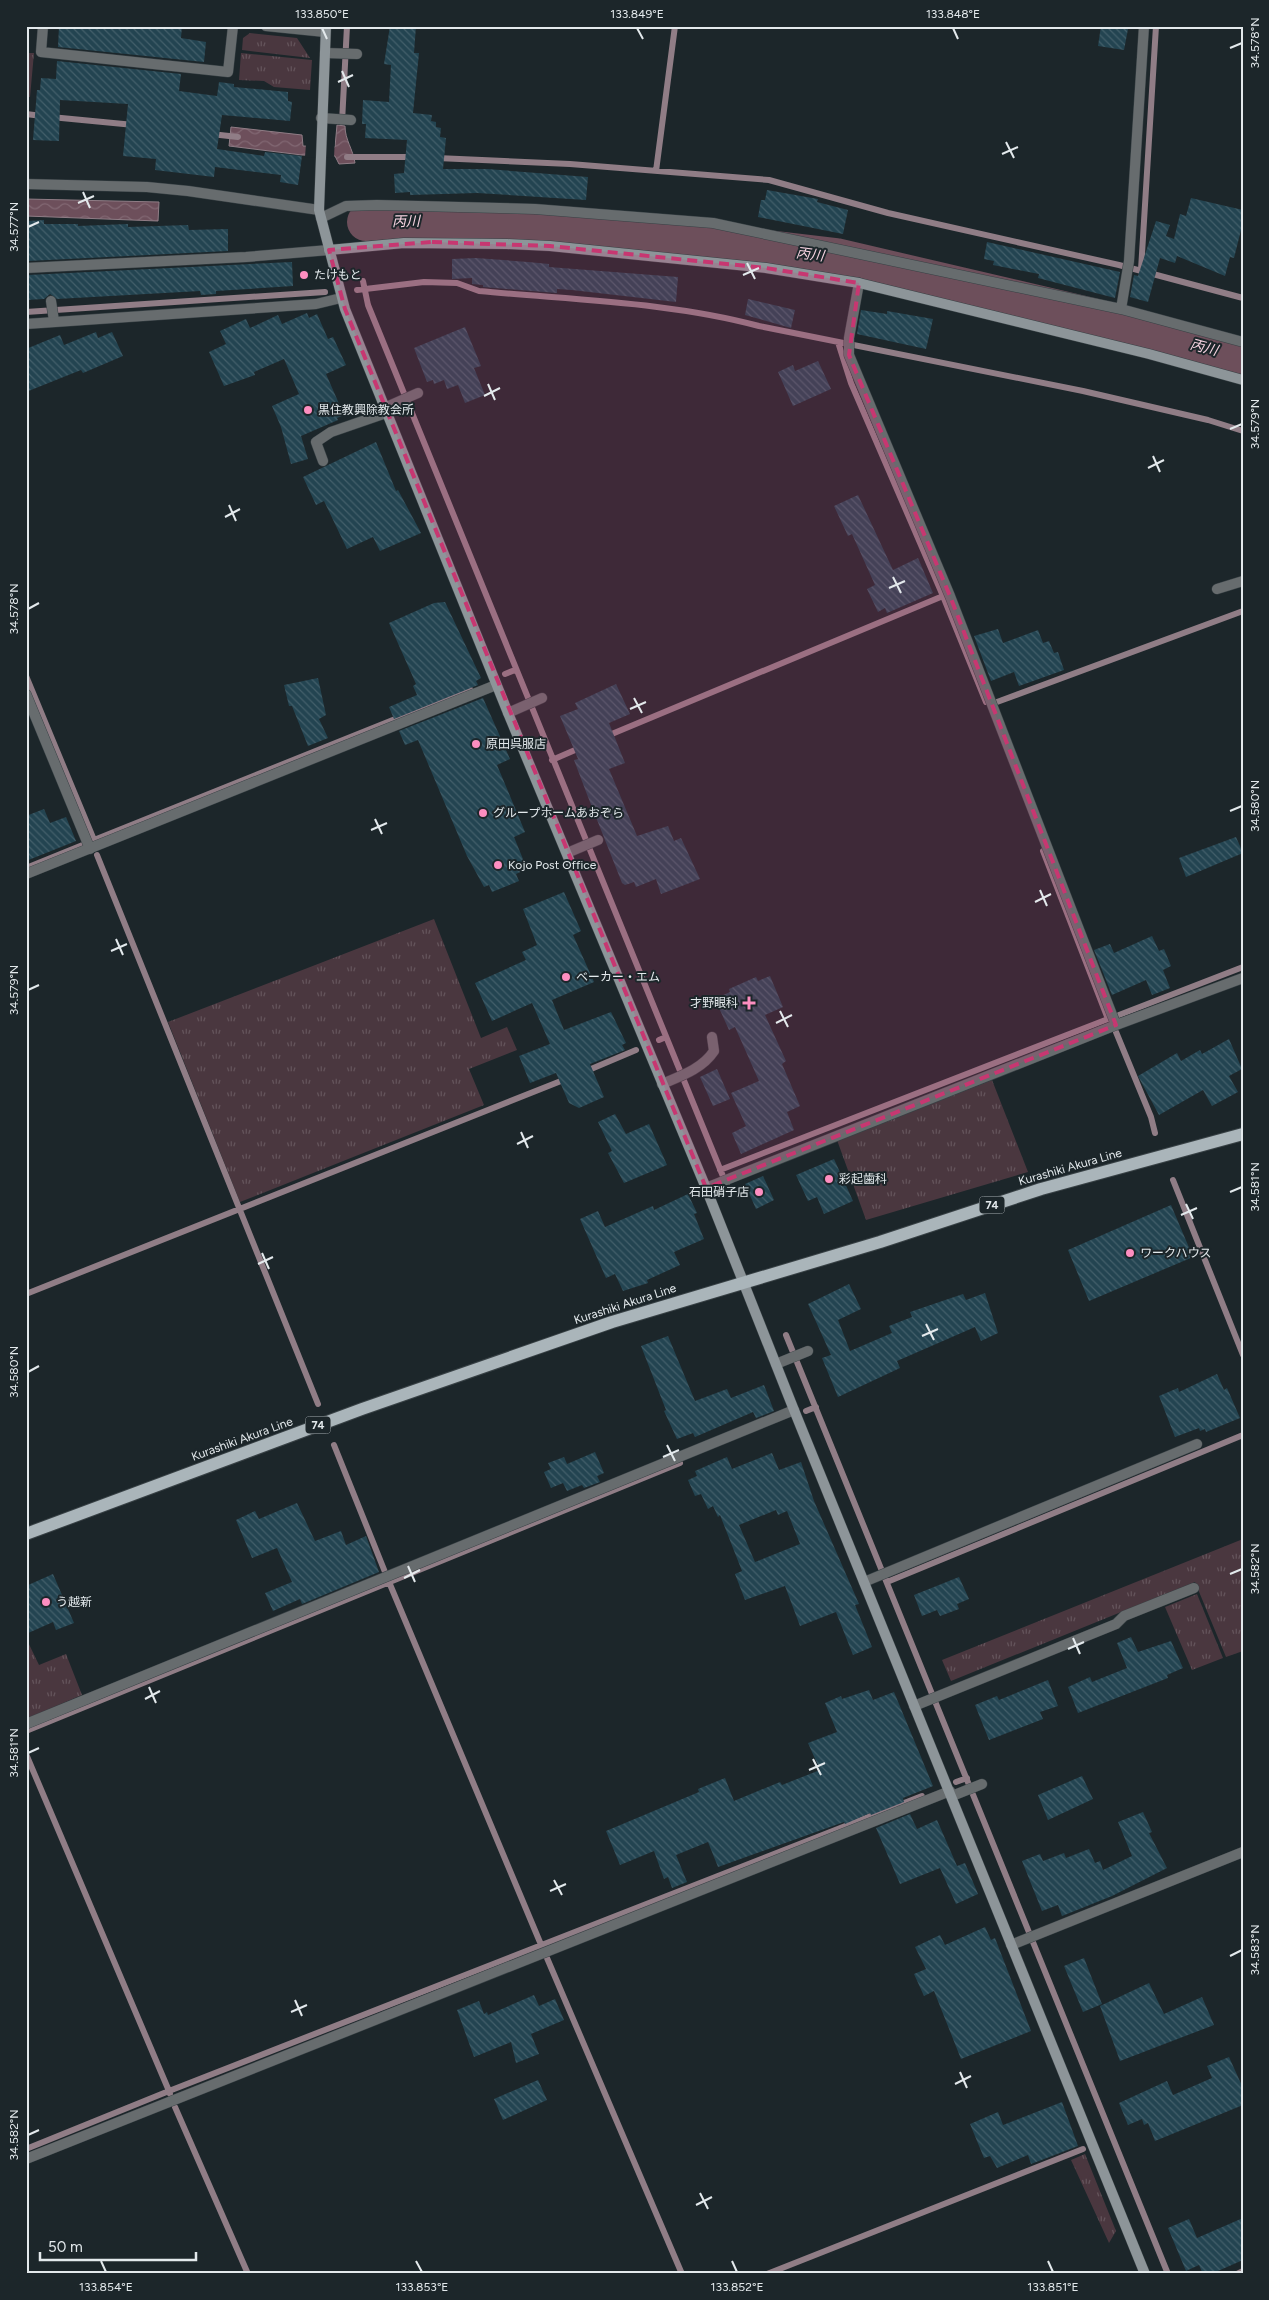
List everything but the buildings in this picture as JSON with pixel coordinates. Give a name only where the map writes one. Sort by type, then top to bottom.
[{"type":"main road","name":"Kurashiki Akura Line","points":[[26,1534],[362,1409],[612,1322],[880,1242],[1041,1189],[1243,1134]]},
{"type":"street","points":[[43,26],[41,52],[228,72],[233,26]]},
{"type":"street","points":[[266,26],[326,29],[319,158],[320,214],[341,298],[508,713],[666,1082],[794,1410],[914,1706],[955,1793],[1012,1945],[1145,2274]]},
{"type":"street","points":[[1121,309],[1129,261],[1144,26]]},
{"type":"street","points":[[324,53],[355,54]]},
{"type":"street","points":[[321,118],[345,120]]},
{"type":"street","points":[[26,184],[172,190],[320,214],[346,206],[378,205],[535,209],[713,222],[1121,309],[1243,342]]},
{"type":"street","points":[[26,268],[432,242],[550,246],[766,268],[859,283],[1149,354],[1243,380]]},
{"type":"street","points":[[859,283],[848,342],[848,356],[950,596],[1116,1025]]},
{"type":"street","points":[[26,324],[54,319],[316,304],[341,298]]},
{"type":"street","points":[[52,302],[54,319]]},
{"type":"street","points":[[323,461],[316,442],[330,432],[385,411],[416,394]]},
{"type":"street","points":[[1217,589],[1243,581]]},
{"type":"street","points":[[26,874],[88,845],[496,684]]},
{"type":"street","points":[[26,694],[88,845]]},
{"type":"street","points":[[508,713],[540,699]]},
{"type":"street","points":[[567,853],[595,841]]},
{"type":"street","points":[[706,1188],[1116,1025],[1243,978]]},
{"type":"street","points":[[666,1082],[689,1072],[710,1058],[714,1051],[712,1037]]},
{"type":"street","points":[[776,1364],[806,1352]]},
{"type":"street","points":[[26,1724],[794,1410]]},
{"type":"street","points":[[864,1582],[1197,1444]]},
{"type":"street","points":[[914,1706],[1116,1624],[1124,1616],[1194,1588]]},
{"type":"street","points":[[26,2159],[981,1784]]},
{"type":"street","points":[[1012,1945],[1243,1852]]},
{"type":"highlighted area","points":[[432,242],[550,246],[766,268],[859,283],[849,355],[950,596],[1116,1025],[706,1188],[345,309],[329,250]]},
{"type":"green space","points":[[250,33],[297,38],[310,58],[242,50],[243,38]]},
{"type":"green space","points":[[26,53],[34,53],[30,97],[26,97]]},
{"type":"green space","points":[[241,53],[312,60],[310,90],[274,87],[264,81],[239,80]]},
{"type":"green space","points":[[434,919],[481,1038],[507,1027],[517,1050],[469,1069],[484,1105],[240,1202],[168,1022]]},
{"type":"green space","points":[[992,1080],[1028,1172],[866,1220],[837,1140]]},
{"type":"green space","points":[[1243,1539],[1243,1651],[1226,1657],[1195,1582],[951,1681],[942,1660]]},
{"type":"green space","points":[[1197,1594],[1223,1658],[1192,1670],[1165,1607]]},
{"type":"green space","points":[[26,1638],[39,1665],[66,1654],[82,1695],[26,1719]]},
{"type":"green space","points":[[1085,2154],[1116,2231],[1109,2243],[1071,2160]]},
{"type":"water","points":[[337,125],[345,126],[346,136],[355,163],[339,164],[335,156],[302,155],[229,146],[231,127],[302,135],[303,146],[335,147]]},
{"type":"water","points":[[26,199],[159,202],[158,221],[26,216]]},
{"type":"pier","points":[[335,135],[334,158],[305,157],[306,144],[333,144]]},
{"type":"waterway","points":[[342,122],[347,26]]},
{"type":"waterway","points":[[656,171],[675,26]]},
{"type":"waterway","points":[[1141,270],[1156,26]]},
{"type":"waterway","points":[[26,114],[42,116]]},
{"type":"waterway","points":[[51,117],[134,125]]},
{"type":"waterway","points":[[211,134],[238,137]]},
{"type":"waterway","points":[[347,157],[412,157]]},
{"type":"waterway","points":[[437,158],[570,164],[769,180],[888,213],[1119,265],[1243,298]]},
{"type":"waterway","name":"丙川","points":[[366,222],[435,221],[576,227],[836,257],[1118,323],[1243,357]]},
{"type":"waterway","points":[[363,281],[368,305],[729,1191]]},
{"type":"waterway","points":[[357,290],[424,282],[457,283],[479,291],[620,303],[691,312],[1083,391],[1208,420],[1243,431]]},
{"type":"waterway","points":[[26,312],[325,292]]},
{"type":"waterway","points":[[838,342],[851,383],[943,596],[986,702]]},
{"type":"waterway","points":[[607,736],[943,596]]},
{"type":"waterway","points":[[997,702],[1243,611]]},
{"type":"waterway","points":[[505,674],[515,670]]},
{"type":"waterway","points":[[26,676],[94,840],[470,689]]},
{"type":"waterway","points":[[552,760],[582,747]]},
{"type":"waterway","points":[[26,868],[90,842]]},
{"type":"waterway","points":[[720,1170],[1108,1019],[1043,851]]},
{"type":"waterway","points":[[97,855],[318,1404]]},
{"type":"waterway","points":[[1119,1015],[1243,967]]},
{"type":"waterway","points":[[1116,1032],[1151,1117],[1155,1133]]},
{"type":"waterway","points":[[659,1040],[666,1037]]},
{"type":"waterway","points":[[584,1072],[636,1050]]},
{"type":"waterway","points":[[26,1294],[566,1079]]},
{"type":"waterway","points":[[1173,1180],[1243,1355]]},
{"type":"waterway","points":[[786,1335],[1168,2274]]},
{"type":"waterway","points":[[806,1411],[816,1407]]},
{"type":"waterway","points":[[887,1582],[1243,1435]]},
{"type":"waterway","points":[[334,1445],[385,1572]]},
{"type":"waterway","points":[[26,1731],[680,1463]]},
{"type":"waterway","points":[[389,1582],[542,1947]]},
{"type":"waterway","points":[[26,1754],[169,2091],[26,2149]]},
{"type":"waterway","points":[[956,1782],[967,1778]]},
{"type":"waterway","points":[[170,2094],[169,2091],[922,1796]]},
{"type":"waterway","points":[[547,1958],[682,2274]]},
{"type":"waterway","points":[[175,2107],[248,2274]]},
{"type":"waterway","points":[[767,2274],[1083,2149]]},
{"type":"waterway","points":[[1237,2274],[1243,2271]]},
{"type":"place","name":"たけもと","points":[[304,275]]},
{"type":"place","name":"黒住教興除教会所","points":[[308,410]]},
{"type":"place","name":"原田呉服店","points":[[476,744]]},
{"type":"place","name":"グループホームあおぞら","points":[[483,813]]},
{"type":"place","name":"Kojo Post Office","points":[[498,865]]},
{"type":"place","name":"ベーカー・エム","points":[[566,977]]},
{"type":"place","name":"才野眼科","points":[[749,1003]]},
{"type":"place","name":"彩起歯科","points":[[829,1179]]},
{"type":"place","name":"石田硝子店","points":[[759,1192]]},
{"type":"place","name":"ワークハウス","points":[[1130,1253]]},
{"type":"place","name":"う越新","points":[[46,1602]]}]
